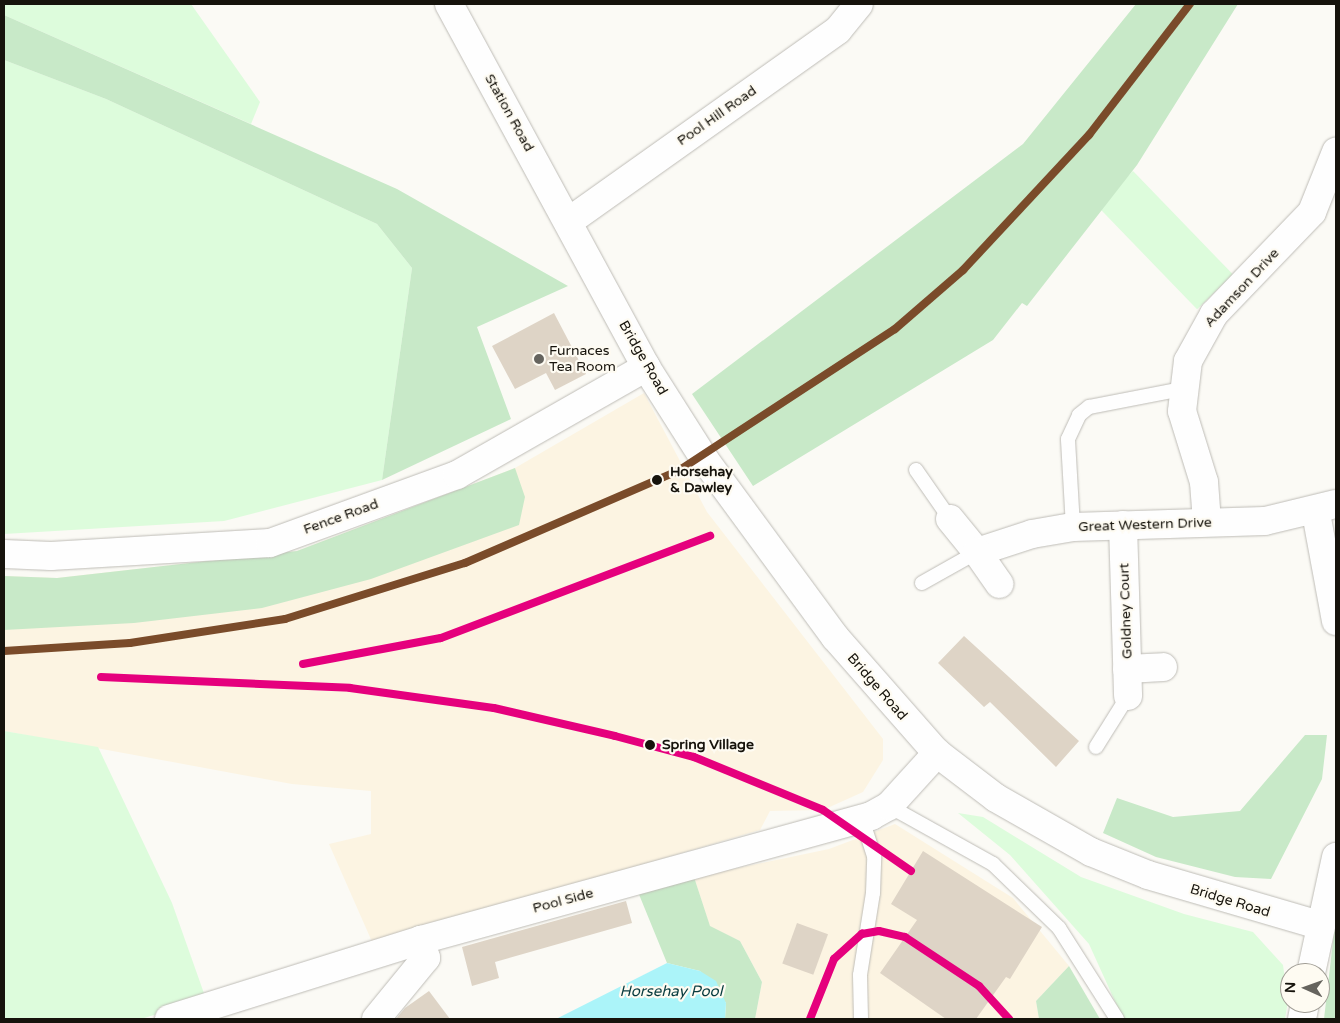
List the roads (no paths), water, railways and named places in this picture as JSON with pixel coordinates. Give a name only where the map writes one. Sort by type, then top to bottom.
[{"type":"street","name":"Station Road","points":[[449,4],[568,222]]},
{"type":"street","name":"Pool Hill Road","points":[[568,222],[838,30],[859,4]]},
{"type":"street","name":"Adamson Drive","points":[[1207,522],[1204,482],[1186,433],[1182,389],[1188,361],[1204,328],[1312,212],[1336,152]]},
{"type":"street","name":"Bridge Road","points":[[568,222],[646,367],[737,508],[872,684],[937,753],[996,798],[1091,852],[1148,875],[1319,925]]},
{"type":"street","name":"Fence Road","points":[[4,554],[51,556],[270,543],[457,475],[646,367]]},
{"type":"street","name":"Great Western Drive","points":[[977,552],[1032,534],[1073,527],[1265,521],[1326,509]]},
{"type":"street","points":[[1326,509],[1336,621]]},
{"type":"street","points":[[950,518],[999,584]]},
{"type":"street","name":"Goldney Court","points":[[1123,525],[1128,696]]},
{"type":"street","points":[[1127,669],[1163,666]]},
{"type":"street","name":"Pool Side","points":[[169,1019],[421,940],[862,818],[888,806],[937,753]]},
{"type":"street","points":[[1313,963],[1319,925],[1336,857]]},
{"type":"street","points":[[376,1019],[426,958],[421,940]]},
{"type":"lane","points":[[1073,527],[1068,439],[1079,415],[1089,407],[1182,389]]},
{"type":"lane","points":[[916,470],[950,518]]},
{"type":"lane","points":[[922,583],[977,552]]},
{"type":"lane","points":[[1096,747],[1128,696]]},
{"type":"lane","points":[[888,806],[993,864],[1058,928],[1117,1019]]},
{"type":"lane","points":[[861,1019],[860,975],[873,893],[874,856],[862,818]]},
{"type":"water","name":"Horsehay Pool","points":[[667,963],[700,971],[716,981],[726,1003],[725,1019],[556,1019]]},
{"type":"place","name":"Furnaces Tea Room","points":[[539,359]]},
{"type":"place","name":"Horsehay & Dawley","points":[[657,480]]},
{"type":"place","name":"Spring Village","points":[[650,745]]}]
